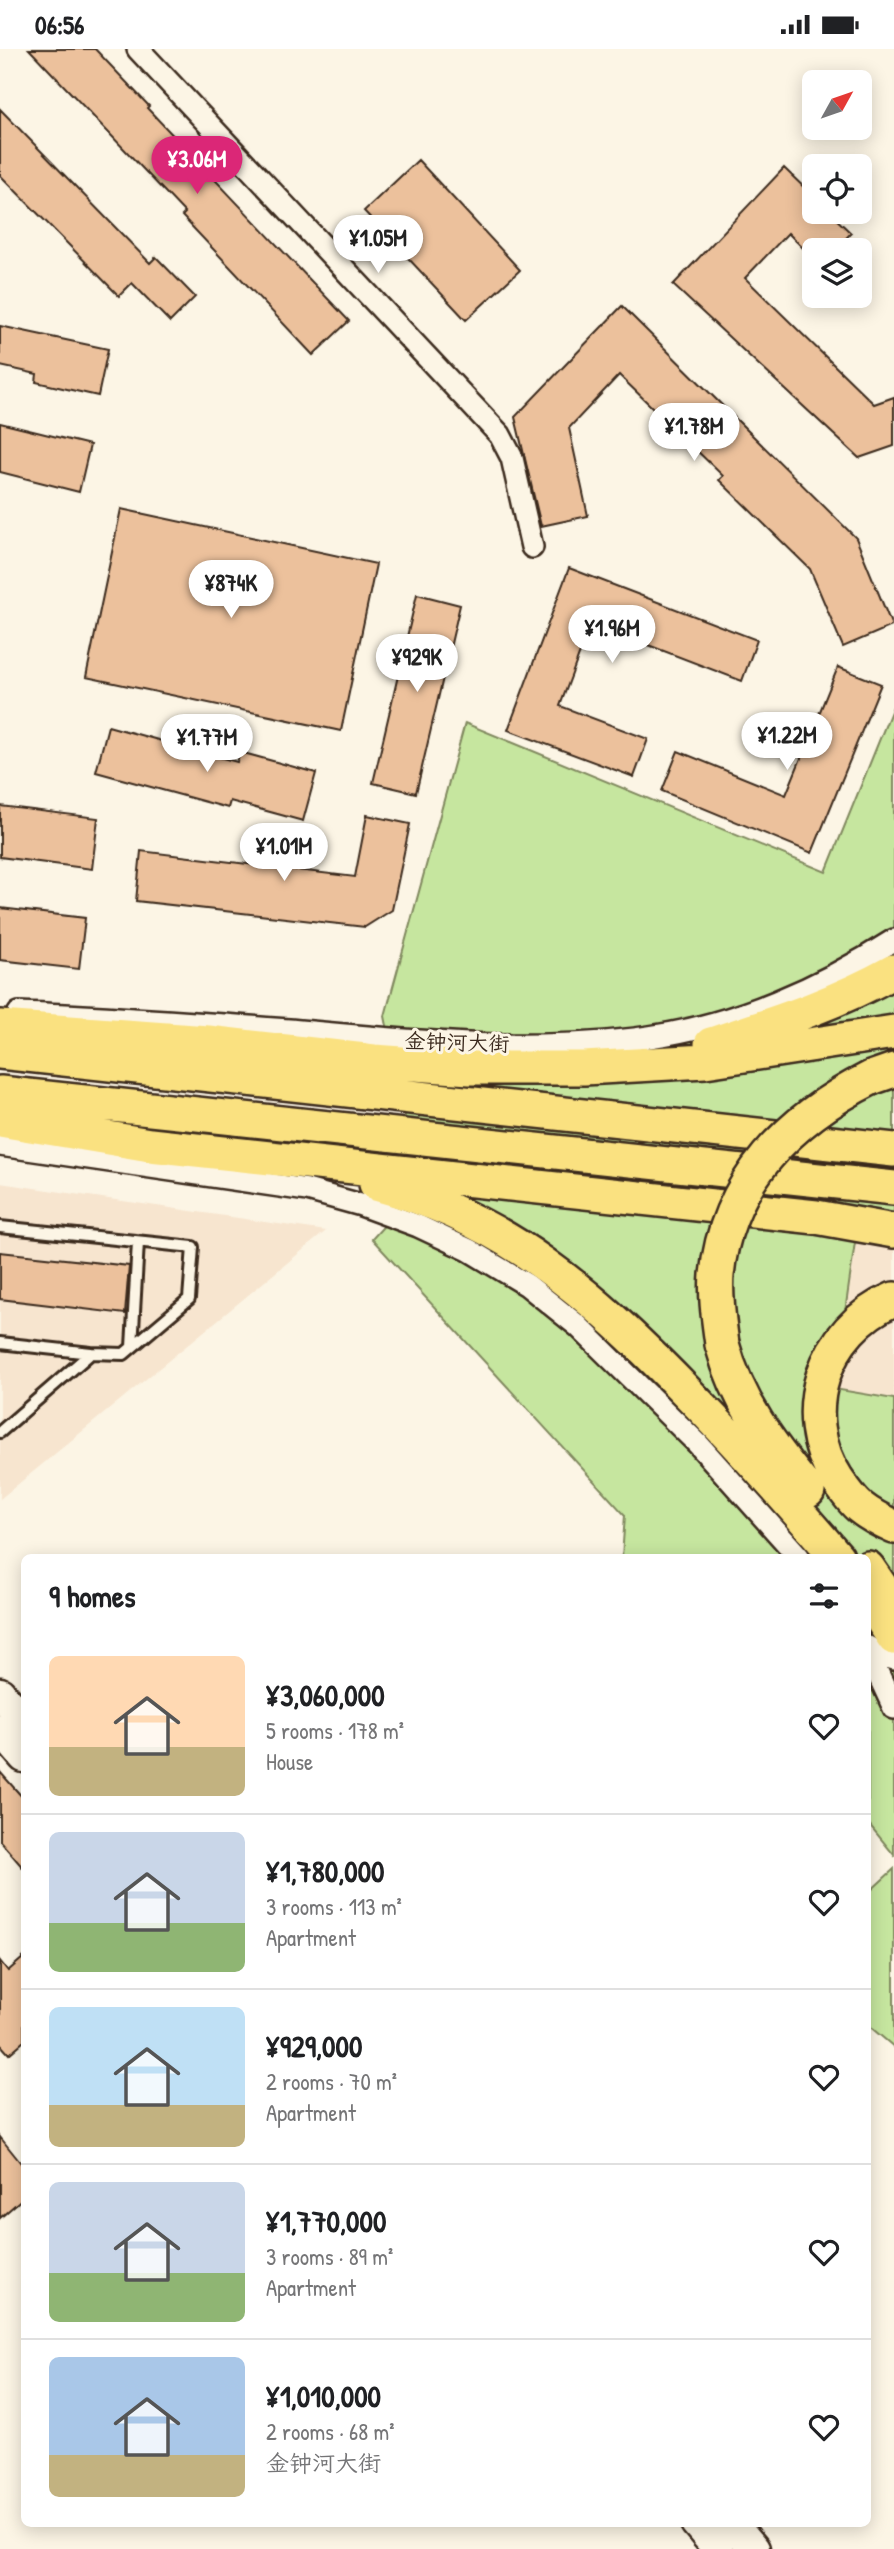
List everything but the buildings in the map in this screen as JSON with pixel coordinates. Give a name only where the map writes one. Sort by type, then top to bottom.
[{"type":"main road","points":[[584,1068],[704,1047],[814,1010],[850,995],[894,971]]},
{"type":"main road","points":[[0,1027],[42,1043],[894,1150]]},
{"type":"main road","points":[[0,1052],[42,1043],[208,1042],[442,1066],[584,1068],[705,1061],[894,1032]]},
{"type":"main road","points":[[858,1554],[763,1433],[742,1399],[729,1371],[722,1344],[716,1304],[717,1276],[721,1246],[729,1220],[747,1182],[772,1151],[811,1113],[847,1090],[894,1070]]},
{"type":"main road","points":[[0,1093],[39,1112],[150,1146],[816,1217],[894,1231]]},
{"type":"main road","points":[[0,1120],[39,1112],[894,1188]]},
{"type":"main road","points":[[258,1157],[391,1188],[444,1207],[528,1251],[566,1278],[632,1336],[754,1460],[834,1554]]},
{"type":"main road","points":[[894,1299],[868,1313],[835,1347],[821,1380],[816,1412],[824,1454],[844,1489],[860,1507],[894,1527]]},
{"type":"main road","points":[[871,1572],[894,1606]]},
{"type":"main road","points":[[871,1604],[894,1638]]},
{"type":"street","points":[[138,49],[500,435],[512,458],[532,547]]},
{"type":"street","name":"金钟河大街","points":[[0,1012],[116,1016],[399,1040],[516,1045],[607,1042],[684,1030],[752,1010],[824,980],[894,940]]},
{"type":"street","points":[[0,1145],[307,1190],[373,1209],[470,1250],[527,1285],[578,1326],[698,1444],[796,1554]]},
{"type":"street","points":[[871,1651],[894,1659]]},
{"type":"street","points":[[871,1657],[894,1708]]},
{"type":"street","points":[[0,1693],[21,1718]]},
{"type":"street","points":[[0,1729],[21,1754]]},
{"type":"street","points":[[699,2527],[718,2549]]},
{"type":"street","points":[[735,2527],[754,2549]]},
{"type":"lane","points":[[0,1227],[193,1247],[189,1299],[124,1354],[0,1343]]},
{"type":"lane","points":[[132,1347],[138,1242]]},
{"type":"lane","points":[[0,1432],[91,1353]]},
{"type":"shaded area","points":[[0,1183],[326,1231],[0,1499]]},
{"type":"shaded area","points":[[855,1242],[894,1247],[894,1399],[834,1390]]},
{"type":"green space","points":[[894,704],[894,1247],[855,1242],[834,1389],[894,1399],[894,1855],[871,1827],[871,1554],[622,1554],[625,1515],[372,1239],[419,1187],[385,1016],[465,723],[826,872]]},
{"type":"green space","points":[[894,1869],[894,2047],[871,2028],[871,1890]]}]
